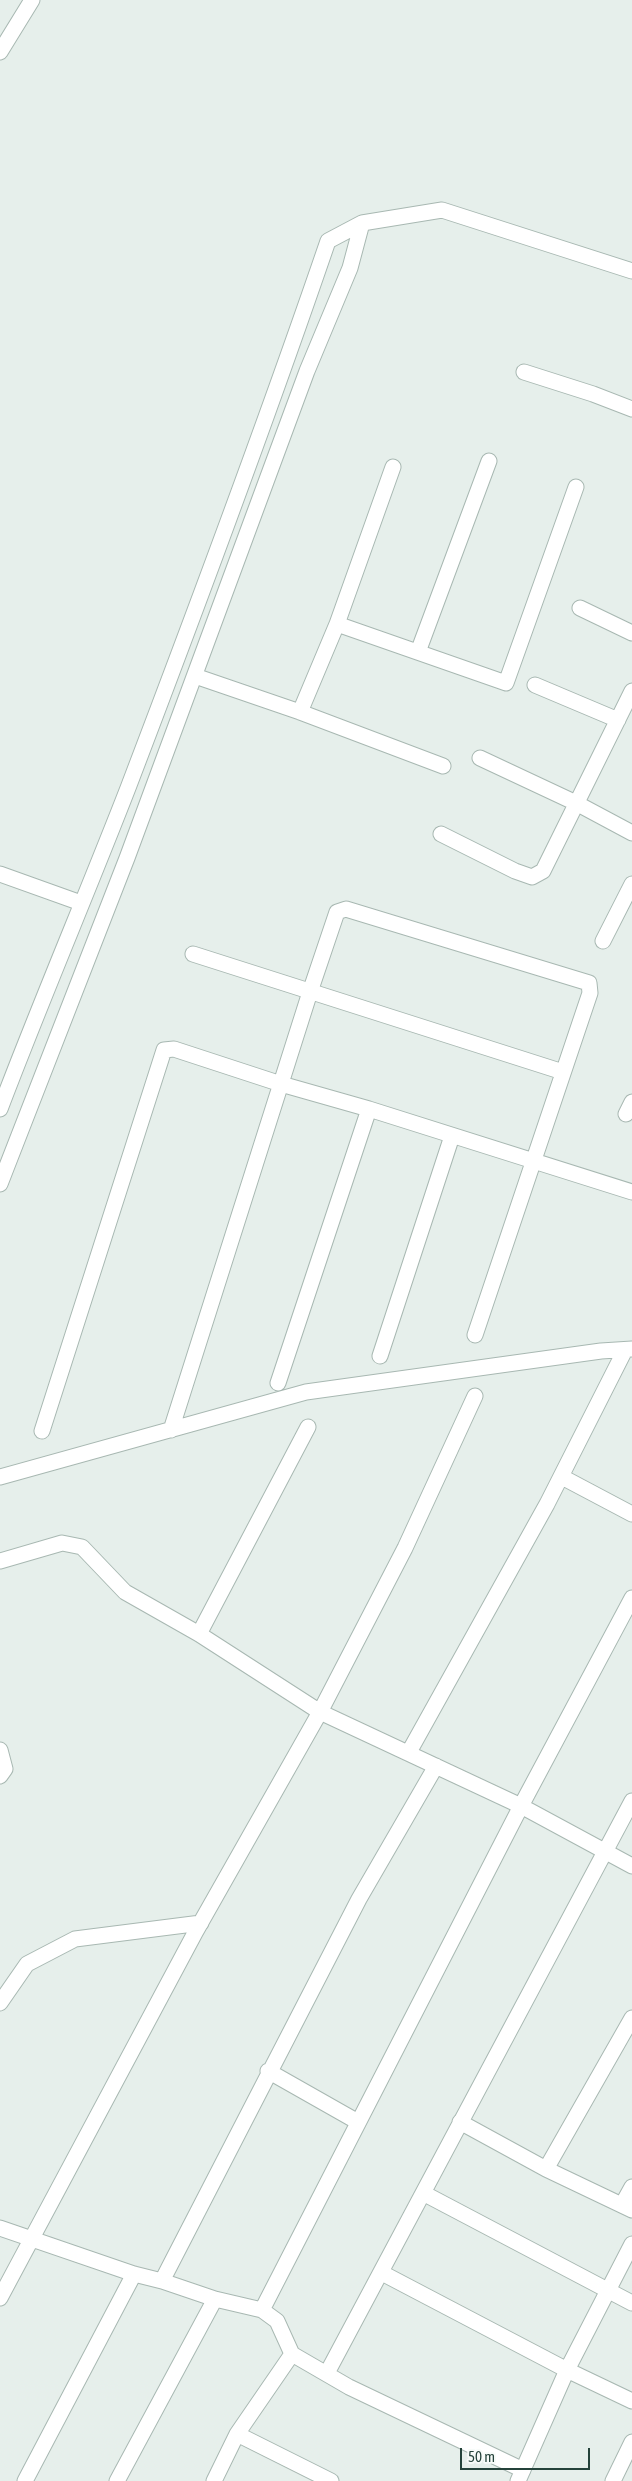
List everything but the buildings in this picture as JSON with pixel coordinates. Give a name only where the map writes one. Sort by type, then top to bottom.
[{"type":"street","points":[[0,52],[32,0]]},
{"type":"street","points":[[0,1109],[127,791],[276,394],[328,241],[362,223],[442,210],[632,271]]},
{"type":"street","points":[[0,1184],[194,676],[307,371],[350,268],[362,223]]},
{"type":"street","points":[[524,372],[593,394],[632,409]]},
{"type":"street","points":[[418,652],[489,461]]},
{"type":"street","points":[[300,712],[337,624],[392,467]]},
{"type":"street","points":[[337,624],[506,683],[576,487]]},
{"type":"street","points":[[580,608],[632,633]]},
{"type":"street","points":[[194,676],[300,712],[443,766]]},
{"type":"street","points":[[534,685],[618,720]]},
{"type":"street","points":[[441,834],[515,872],[532,877],[543,871],[632,691]]},
{"type":"street","points":[[480,758],[576,803],[632,833]]},
{"type":"street","points":[[0,874],[81,904]]},
{"type":"street","points":[[603,940],[632,884]]},
{"type":"street","points":[[171,1430],[310,992],[337,912],[346,909],[589,983],[590,993],[475,1335]]},
{"type":"street","points":[[193,954],[563,1072]]},
{"type":"street","points":[[42,1431],[164,1050],[174,1049],[281,1084],[369,1109],[632,1192]]},
{"type":"street","points":[[278,1383],[369,1109]]},
{"type":"street","points":[[380,1356],[452,1136]]},
{"type":"street","points":[[0,1477],[306,1392],[629,1349]]},
{"type":"street","points":[[409,1752],[562,1477],[629,1349]]},
{"type":"street","points":[[0,2298],[201,1923],[320,1712],[405,1548],[475,1396]]},
{"type":"street","points":[[199,1634],[308,1427]]},
{"type":"street","points":[[562,1477],[632,1514]]},
{"type":"street","points":[[0,1561],[62,1543],[82,1547],[125,1592],[199,1634],[320,1712],[521,1806],[632,1866]]},
{"type":"street","points":[[262,2310],[521,1806],[632,1598]]},
{"type":"street","points":[[0,1750],[5,1769],[0,1776]]},
{"type":"street","points":[[162,2281],[268,2072],[359,1899],[436,1766]]},
{"type":"street","points":[[327,2374],[632,1801]]},
{"type":"street","points":[[0,2003],[27,1964],[75,1939],[201,1923]]},
{"type":"street","points":[[546,2169],[632,2018]]},
{"type":"street","points":[[268,2072],[358,2122]]},
{"type":"street","points":[[460,2122],[546,2169],[627,2207],[632,2187]]},
{"type":"street","points":[[423,2193],[632,2303]]},
{"type":"street","points":[[0,2228],[134,2274],[162,2281],[215,2299],[262,2310],[277,2322],[292,2354],[350,2387],[520,2476],[567,2370],[632,2244]]},
{"type":"street","points":[[382,2273],[567,2370],[632,2401]]},
{"type":"street","points":[[25,2481],[134,2274]]},
{"type":"street","points":[[117,2481],[215,2299]]},
{"type":"street","points":[[214,2481],[238,2434],[292,2354]]},
{"type":"street","points":[[238,2434],[331,2481]]},
{"type":"street","points":[[613,2481],[632,2442]]}]
